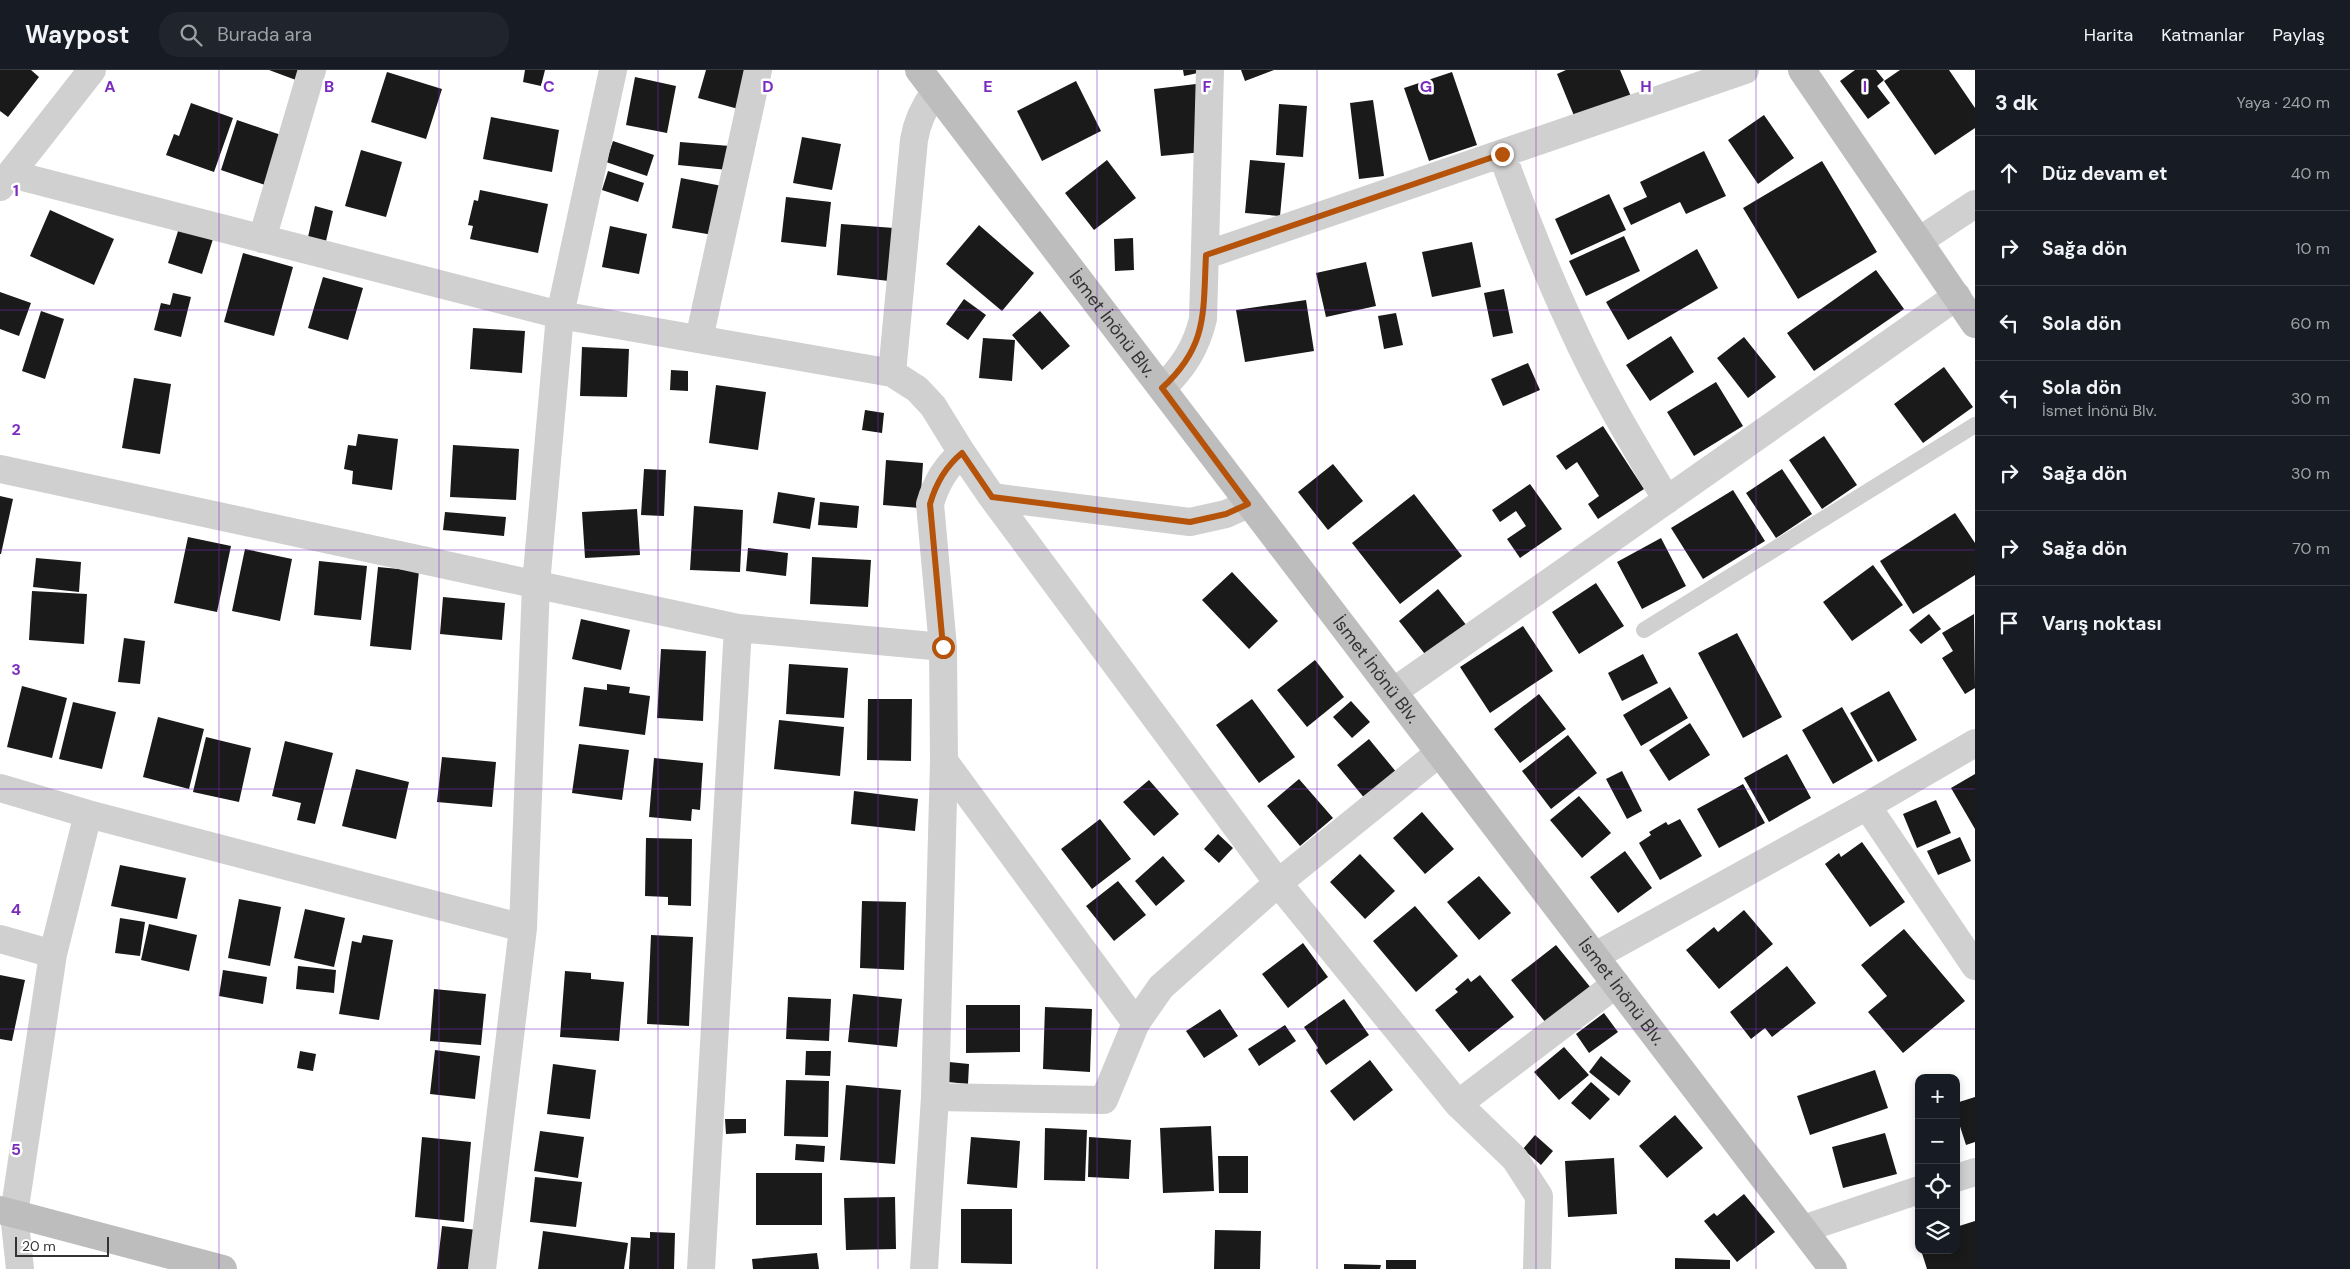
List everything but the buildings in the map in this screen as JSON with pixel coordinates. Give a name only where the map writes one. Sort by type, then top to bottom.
[{"type":"main road","name":"İsmet İnönü Blv.","points":[[919,70],[1833,1269]]},
{"type":"main road","points":[[1802,70],[1975,324]]},
{"type":"main road","points":[[7,1212],[222,1269]]},
{"type":"street","points":[[92,70],[5,181],[262,239],[560,315],[892,373],[917,389],[933,406],[992,497],[1278,882],[1458,1104],[1515,1159],[1539,1196],[1537,1269]]},
{"type":"street","points":[[262,239],[312,70]]},
{"type":"street","points":[[482,1269],[523,928],[536,584],[560,315],[613,70]]},
{"type":"street","points":[[698,340],[758,70]]},
{"type":"street","points":[[1162,388],[1184,365],[1199,335],[1203,319],[1210,70]]},
{"type":"street","points":[[1206,255],[1745,70]]},
{"type":"street","points":[[892,373],[916,124],[923,108],[935,92]]},
{"type":"street","points":[[1502,154],[1537,246],[1572,328],[1601,387],[1667,500]]},
{"type":"street","points":[[1919,241],[1975,204]]},
{"type":"street","points":[[1393,692],[1957,296]]},
{"type":"street","points":[[924,1269],[935,1097],[944,761],[943,647],[930,504],[942,474],[962,453]]},
{"type":"street","points":[[0,469],[738,628],[943,647]]},
{"type":"street","points":[[992,497],[1190,522],[1226,514],[1248,504]]},
{"type":"street","points":[[701,1269],[738,628]]},
{"type":"street","points":[[1594,956],[1867,806],[1975,743]]},
{"type":"street","points":[[935,1097],[1104,1100],[1136,1023],[1161,988],[1278,882],[1440,753]]},
{"type":"street","points":[[944,761],[1136,1023]]},
{"type":"street","points":[[0,788],[88,814],[523,928]]},
{"type":"street","points":[[1867,806],[1965,929],[1975,966]]},
{"type":"street","points":[[20,1269],[7,1212],[53,954],[88,814]]},
{"type":"street","points":[[0,939],[53,954]]},
{"type":"street","points":[[1458,1104],[1616,984]]},
{"type":"street","points":[[1960,1177],[1975,1172]]},
{"type":"street","points":[[1803,1229],[1915,1191]]},
{"type":"lane","points":[[1644,630],[1975,425]]},
{"type":"route","points":[[943,647],[930,504],[942,474],[952,461],[962,453],[992,497],[1190,522],[1210,519],[1248,504],[1162,388],[1184,365],[1199,335],[1203,319],[1206,255],[1502,154]]}]
